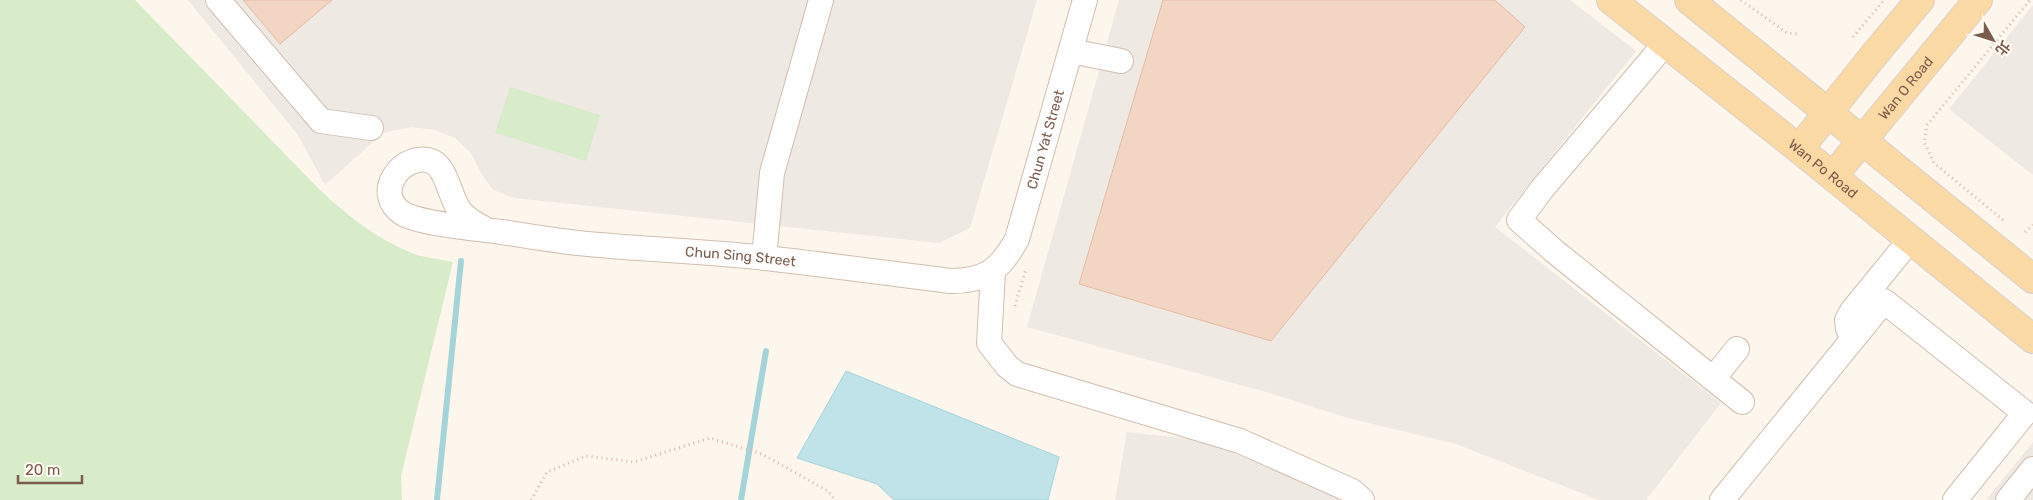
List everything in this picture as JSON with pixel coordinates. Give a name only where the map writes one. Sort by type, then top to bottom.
[{"type":"main road","name":"Wan Po Road","points":[[1611,0],[1799,149],[2033,339]]},
{"type":"main road","points":[[1689,0],[2033,279]]},
{"type":"main road","points":[[1799,149],[1920,0]]},
{"type":"main road","name":"Wan O Road","points":[[1832,176],[1978,0]]},
{"type":"street","points":[[218,0],[321,121],[371,128]]},
{"type":"street","points":[[764,258],[772,173],[821,0]]},
{"type":"street","name":"Chun Yat Street","points":[[992,272],[1008,256],[1017,239],[1085,0]]},
{"type":"street","points":[[1665,42],[1519,220],[1554,251],[1742,402]]},
{"type":"street","points":[[1071,51],[1121,61]]},
{"type":"street","name":"Chun Sing Street","points":[[487,230],[597,245],[764,258],[950,281],[975,280],[992,272]]},
{"type":"street","points":[[1855,336],[1848,329],[1847,320],[1852,311],[1910,240]]},
{"type":"street","points":[[992,272],[989,342],[1007,366],[1017,374],[1240,441],[1352,491],[1362,500]]},
{"type":"street","points":[[1722,500],[1884,301],[2025,412],[1955,500]]},
{"type":"street","points":[[1713,379],[1737,349]]},
{"type":"street","points":[[2008,500],[2033,469]]},
{"type":"path","points":[[1741,0],[1787,33],[1797,34]]},
{"type":"path","points":[[1853,37],[1884,0]]},
{"type":"path","points":[[2010,226],[1934,163],[1924,142],[1927,125],[2030,0]]},
{"type":"path","points":[[2025,232],[2033,225]]},
{"type":"path","points":[[2018,233],[2025,239]]},
{"type":"path","points":[[531,500],[547,472],[586,456],[634,462],[710,438],[762,454],[828,491],[835,500]]},
{"type":"shaded area","points":[[188,0],[1037,0],[970,228],[939,243],[514,198],[493,190],[481,173],[471,153],[455,138],[435,130],[412,127],[383,133],[325,185],[298,135]]},
{"type":"shaded area","points":[[1119,0],[1570,0],[1636,51],[1495,227],[1721,403],[1646,500],[1599,500],[1456,444],[1348,418],[1266,392],[1027,327]]},
{"type":"shaded area","points":[[2033,5],[2033,175],[1949,109]]},
{"type":"shaded area","points":[[1127,432],[1193,439],[1280,467],[1350,500],[1115,500]]},
{"type":"shaded area","points":[[2033,442],[2033,500],[1986,500]]},
{"type":"green space","points":[[0,0],[135,0],[338,207],[373,233],[398,247],[422,256],[453,262],[401,476],[402,500],[0,500]]},
{"type":"green space","points":[[510,87],[600,115],[586,161],[495,133]]},
{"type":"water","points":[[846,371],[1059,457],[1048,500],[894,500],[877,484],[797,458]]},
{"type":"building","points":[[243,0],[332,0],[280,44]]},
{"type":"building","points":[[1163,0],[1495,0],[1525,27],[1271,341],[1079,284]]},
{"type":"waterway","points":[[437,500],[461,261]]},
{"type":"waterway","points":[[741,500],[766,351]]}]
